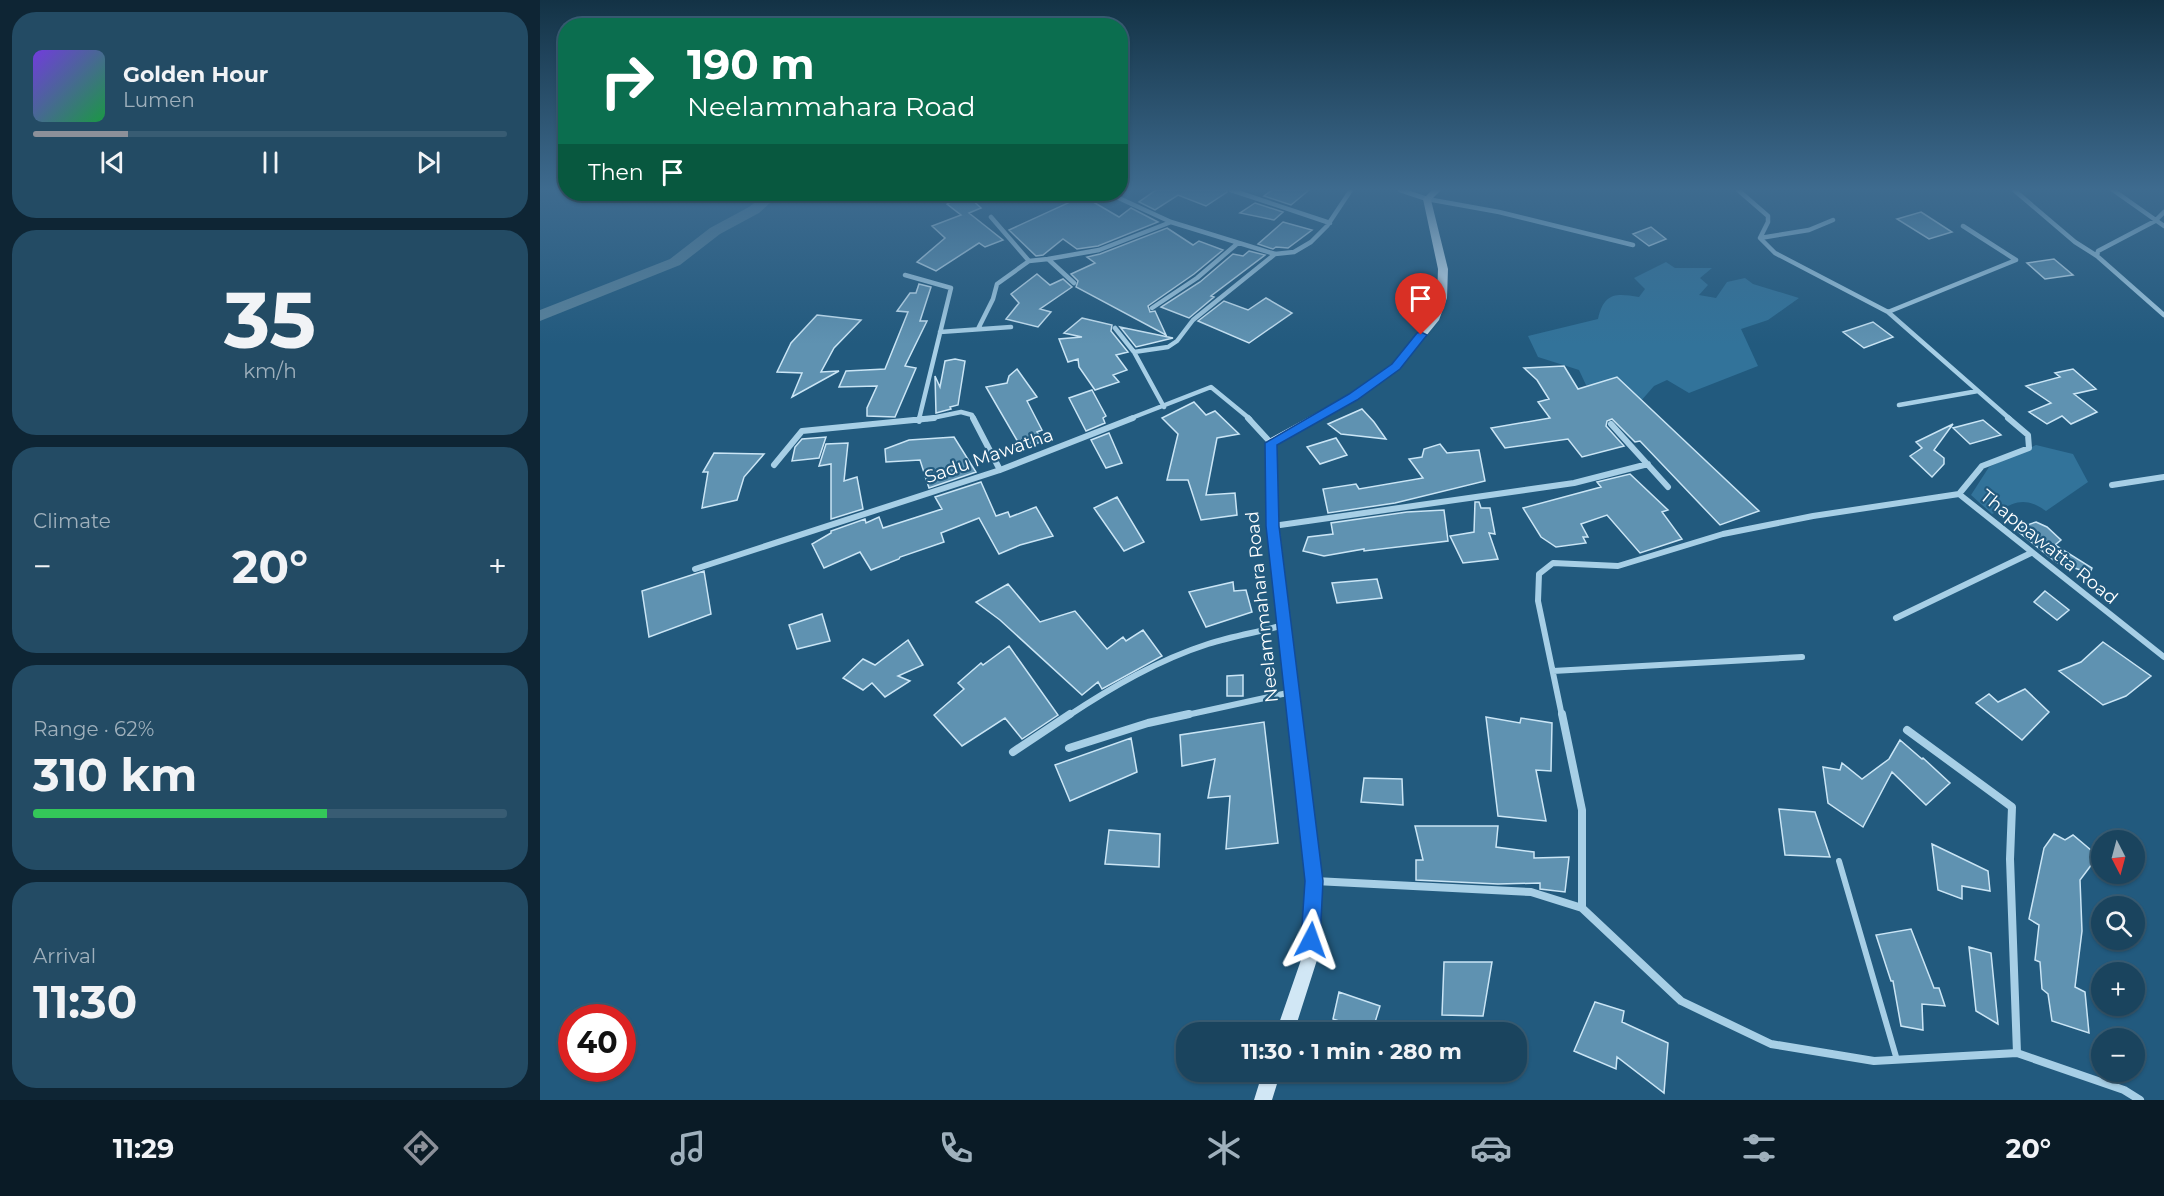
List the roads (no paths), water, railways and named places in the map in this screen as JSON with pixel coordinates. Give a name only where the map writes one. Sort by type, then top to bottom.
[{"type":"street","points":[[1012,241],[1029,261]]},
{"type":"street","points":[[978,329],[993,299],[997,284],[1029,261],[1099,250],[1121,241]]},
{"type":"street","points":[[1233,241],[1275,254],[1293,252],[1309,241]]},
{"type":"street","points":[[1271,443],[1353,397],[1396,366],[1434,320],[1442,297],[1443,269],[1439,241]]},
{"type":"street","points":[[1615,241],[1633,246]]},
{"type":"street","name":"Thappawatta Road","points":[[1763,241],[1774,253],[1888,312],[2028,435],[2029,448],[1982,466],[1959,494],[2164,657]]},
{"type":"street","points":[[1888,312],[2016,260],[1987,241]]},
{"type":"street","points":[[2074,241],[2082,249],[2097,256],[2164,315]]},
{"type":"street","points":[[2097,256],[2098,252],[2117,241]]},
{"type":"street","points":[[1152,308],[1197,278],[1238,243]]},
{"type":"street","points":[[1134,352],[1168,347],[1178,341],[1193,320],[1275,254]]},
{"type":"street","points":[[1048,259],[1074,283]]},
{"type":"street","points":[[905,276],[951,288],[919,421]]},
{"type":"street","points":[[940,332],[1011,327]]},
{"type":"street","points":[[1115,328],[1134,352],[1164,407]]},
{"type":"street","name":"Sadu Mawatha","points":[[695,569],[1000,470],[1211,387],[1243,412],[1271,443]]},
{"type":"street","points":[[1899,405],[1978,391]]},
{"type":"street","points":[[774,465],[802,431],[919,421],[961,412],[972,415],[1000,470]]},
{"type":"street","points":[[1611,424],[1668,487]]},
{"type":"street","name":"Neelammahara Road","points":[[1271,443],[1273,526],[1314,881],[1309,960],[1288,1022]]},
{"type":"street","points":[[1273,526],[1574,483],[1648,464]]},
{"type":"street","points":[[2112,485],[2164,477]]},
{"type":"street","points":[[1582,908],[1582,810],[1538,601],[1539,574],[1553,563],[1618,566],[1723,534],[1813,516],[1959,494]]},
{"type":"street","points":[[1896,618],[2031,553]]},
{"type":"street","points":[[1013,752],[1091,701],[1159,665],[1207,645],[1284,625]]},
{"type":"street","points":[[1553,671],[1802,657]]},
{"type":"street","points":[[1069,748],[1148,723],[1292,692]]},
{"type":"street","points":[[1907,730],[2012,807],[2010,859],[2017,1053]]},
{"type":"street","points":[[1314,881],[1531,892],[1582,908],[1681,1000],[1771,1044],[1874,1061],[2017,1053],[2124,1090],[2140,1100]]},
{"type":"street","points":[[1263,1100],[1269,1082]]},
{"type":"lane","points":[[1839,861],[1897,1060]]},
{"type":"waterway","points":[[540,316],[675,262],[702,241]]}]
